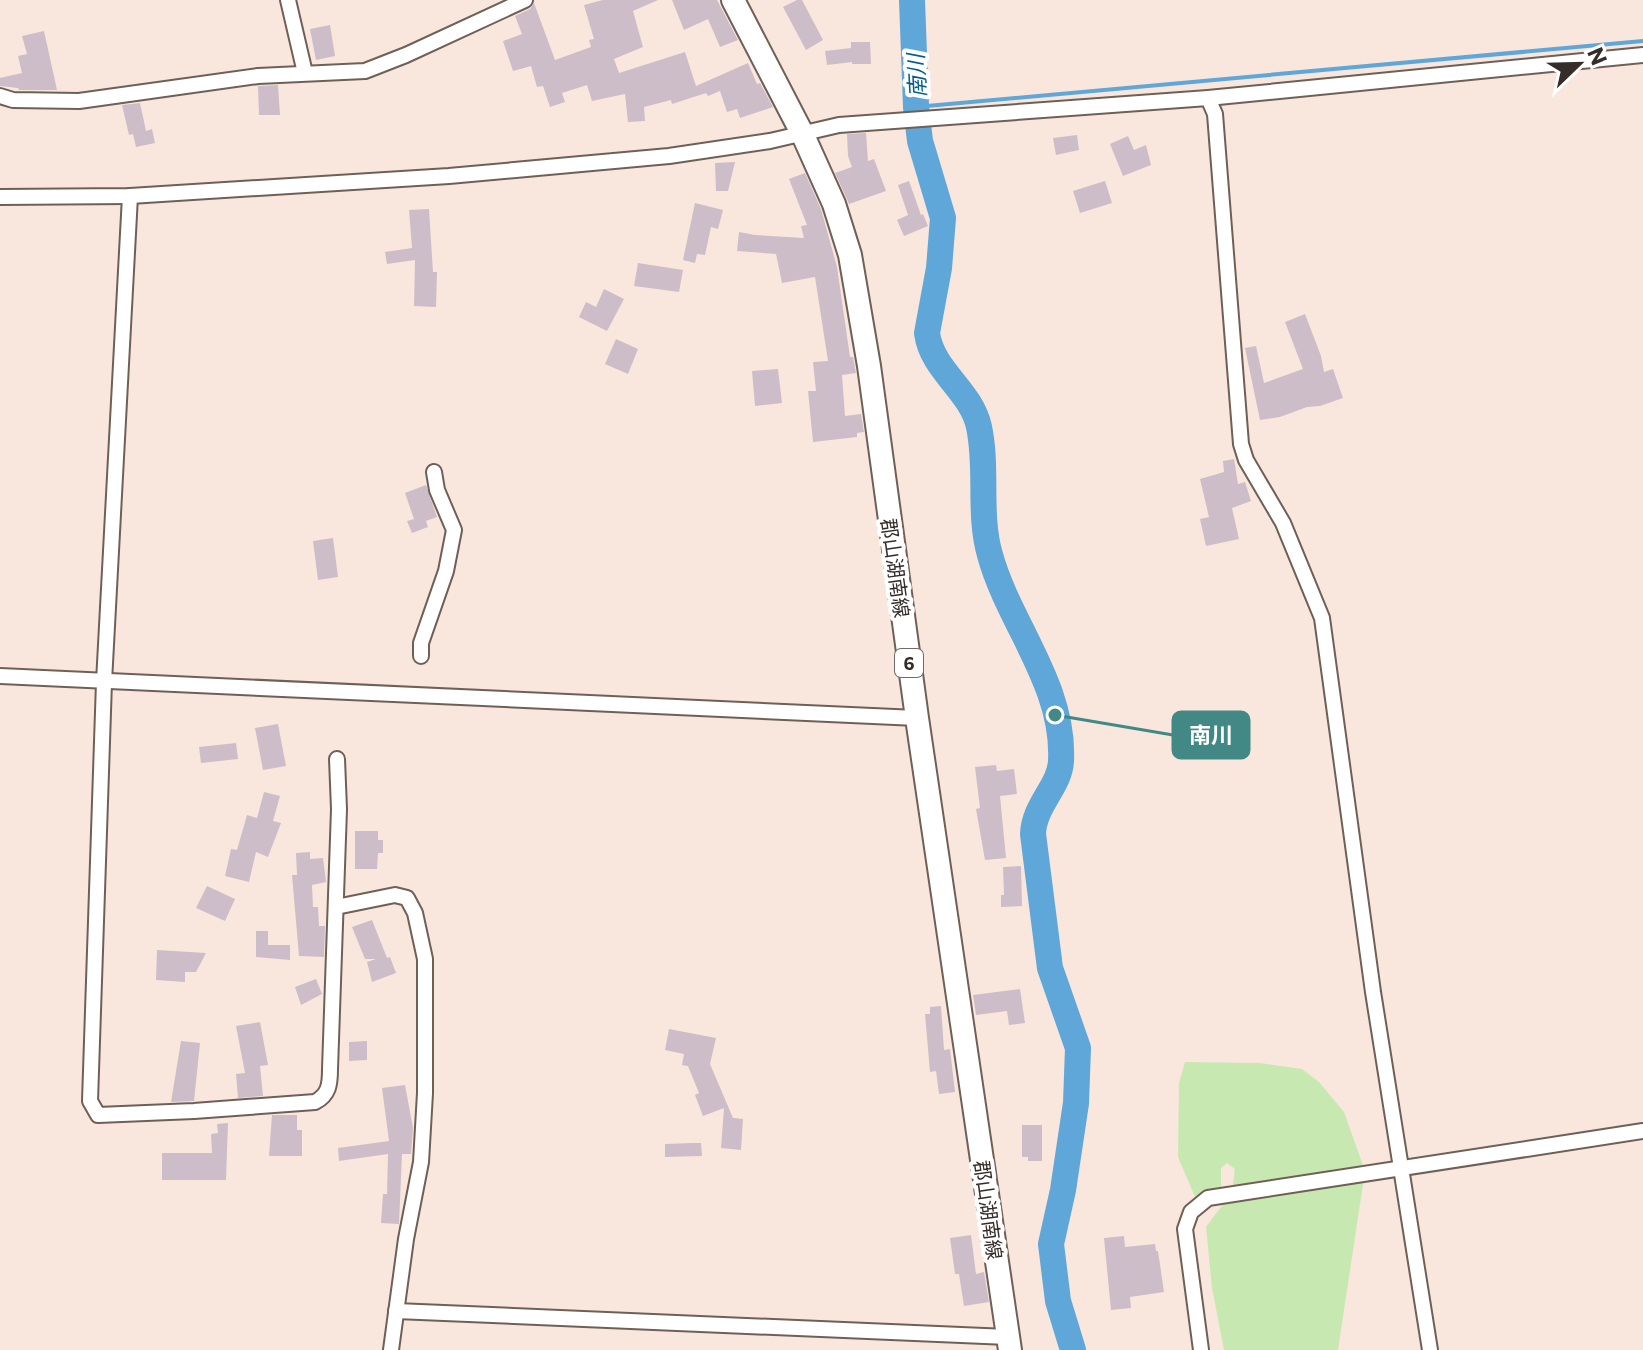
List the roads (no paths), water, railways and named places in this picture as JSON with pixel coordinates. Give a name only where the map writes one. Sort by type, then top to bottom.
[{"type":"main road","name":"郡山湖南線","points":[[733,0],[803,135],[834,204],[850,255],[871,382],[1009,1343]]},
{"type":"street","points":[[288,0],[305,73]]},
{"type":"street","points":[[0,96],[13,100],[79,101],[195,83],[365,71],[525,0]]},
{"type":"street","points":[[0,197],[130,196],[449,176],[669,156],[803,135],[839,125],[1208,98],[1643,55]]},
{"type":"street","points":[[1208,98],[1215,114],[1239,435],[1246,460],[1283,523],[1322,618],[1373,992],[1430,1350]]},
{"type":"street","points":[[130,196],[104,682],[90,1101],[98,1115],[315,1102],[329,1088],[339,809],[337,759]]},
{"type":"street","points":[[421,656],[421,643],[446,571],[454,530],[437,490],[434,472]]},
{"type":"street","points":[[0,676],[917,718]]},
{"type":"street","points":[[336,907],[395,895],[407,898],[415,913],[422,944],[425,1065],[421,1162],[406,1239],[391,1350]]},
{"type":"street","points":[[1201,1350],[1185,1229],[1191,1212],[1202,1200],[1643,1131]]},
{"type":"street","points":[[396,1311],[1009,1343]]},
{"type":"waterway","name":"南川","points":[[912,0],[920,141],[943,218],[939,268],[927,333],[936,359],[975,414],[982,443],[984,524],[990,555],[1045,681],[1060,733],[1060,770],[1038,814],[1033,834],[1050,968],[1078,1048],[1076,1103],[1051,1244],[1058,1301],[1073,1350]]},
{"type":"waterway","points":[[916,107],[1643,41]]},
{"type":"place","name":"南川","points":[[1055,715]]}]
